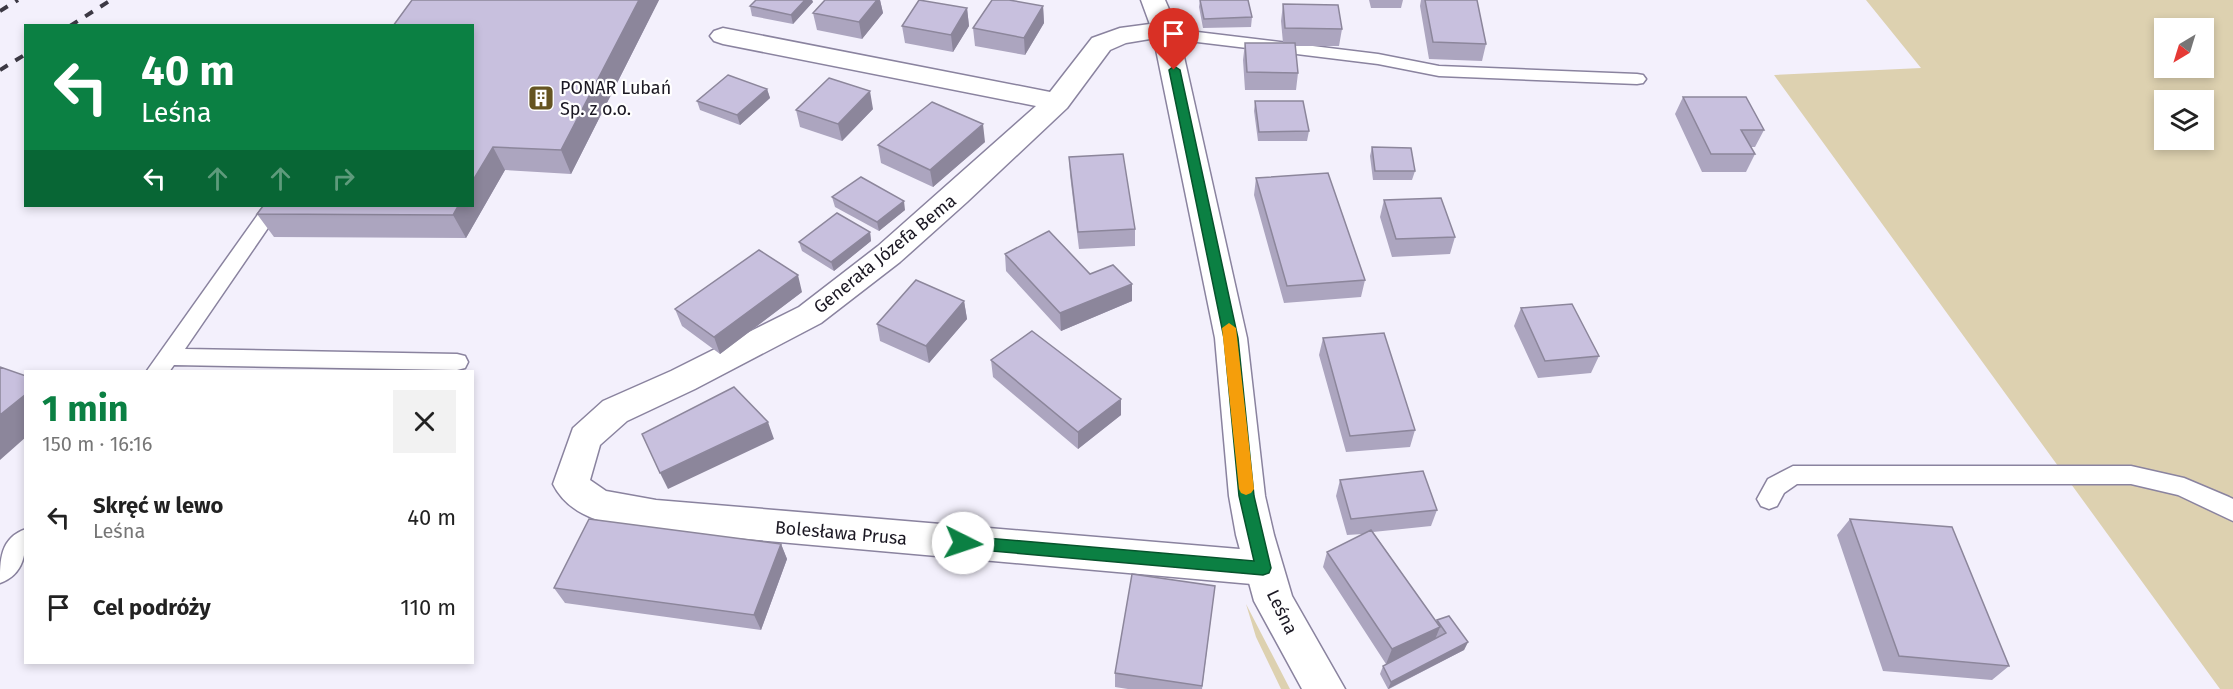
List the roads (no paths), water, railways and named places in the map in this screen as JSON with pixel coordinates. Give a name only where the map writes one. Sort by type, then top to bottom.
[{"type":"street","name":"Leśna","points":[[1153,0],[1165,30],[1231,338],[1247,496],[1263,568],[1274,602],[1324,689]]},
{"type":"street","name":"Generała Józefa Bema","points":[[571,484],[585,438],[615,411],[683,380],[810,315],[889,254],[1057,102],[1101,44],[1120,36],[1165,30]]},
{"type":"street","points":[[723,36],[1057,102]]},
{"type":"street","name":"Bolesława Prusa","points":[[571,484],[588,501],[618,509],[660,515],[847,535],[1263,568]]},
{"type":"lane","points":[[1165,30],[1189,36],[1378,59],[1439,71],[1637,80]]},
{"type":"lane","points":[[162,365],[273,207]]},
{"type":"lane","points":[[162,365],[457,362]]},
{"type":"lane","points":[[1769,499],[1776,486],[1792,475],[2131,476],[2158,479],[2186,487],[2233,511]]},
{"type":"lane","points":[[0,572],[24,542]]},
{"type":"railway","points":[[0,11],[18,0]]},
{"type":"railway","points":[[73,24],[111,0]]},
{"type":"railway","points":[[0,70],[24,55]]},
{"type":"place","name":"PONAR Lubań Sp. z o.o.","points":[[541,98]]}]
